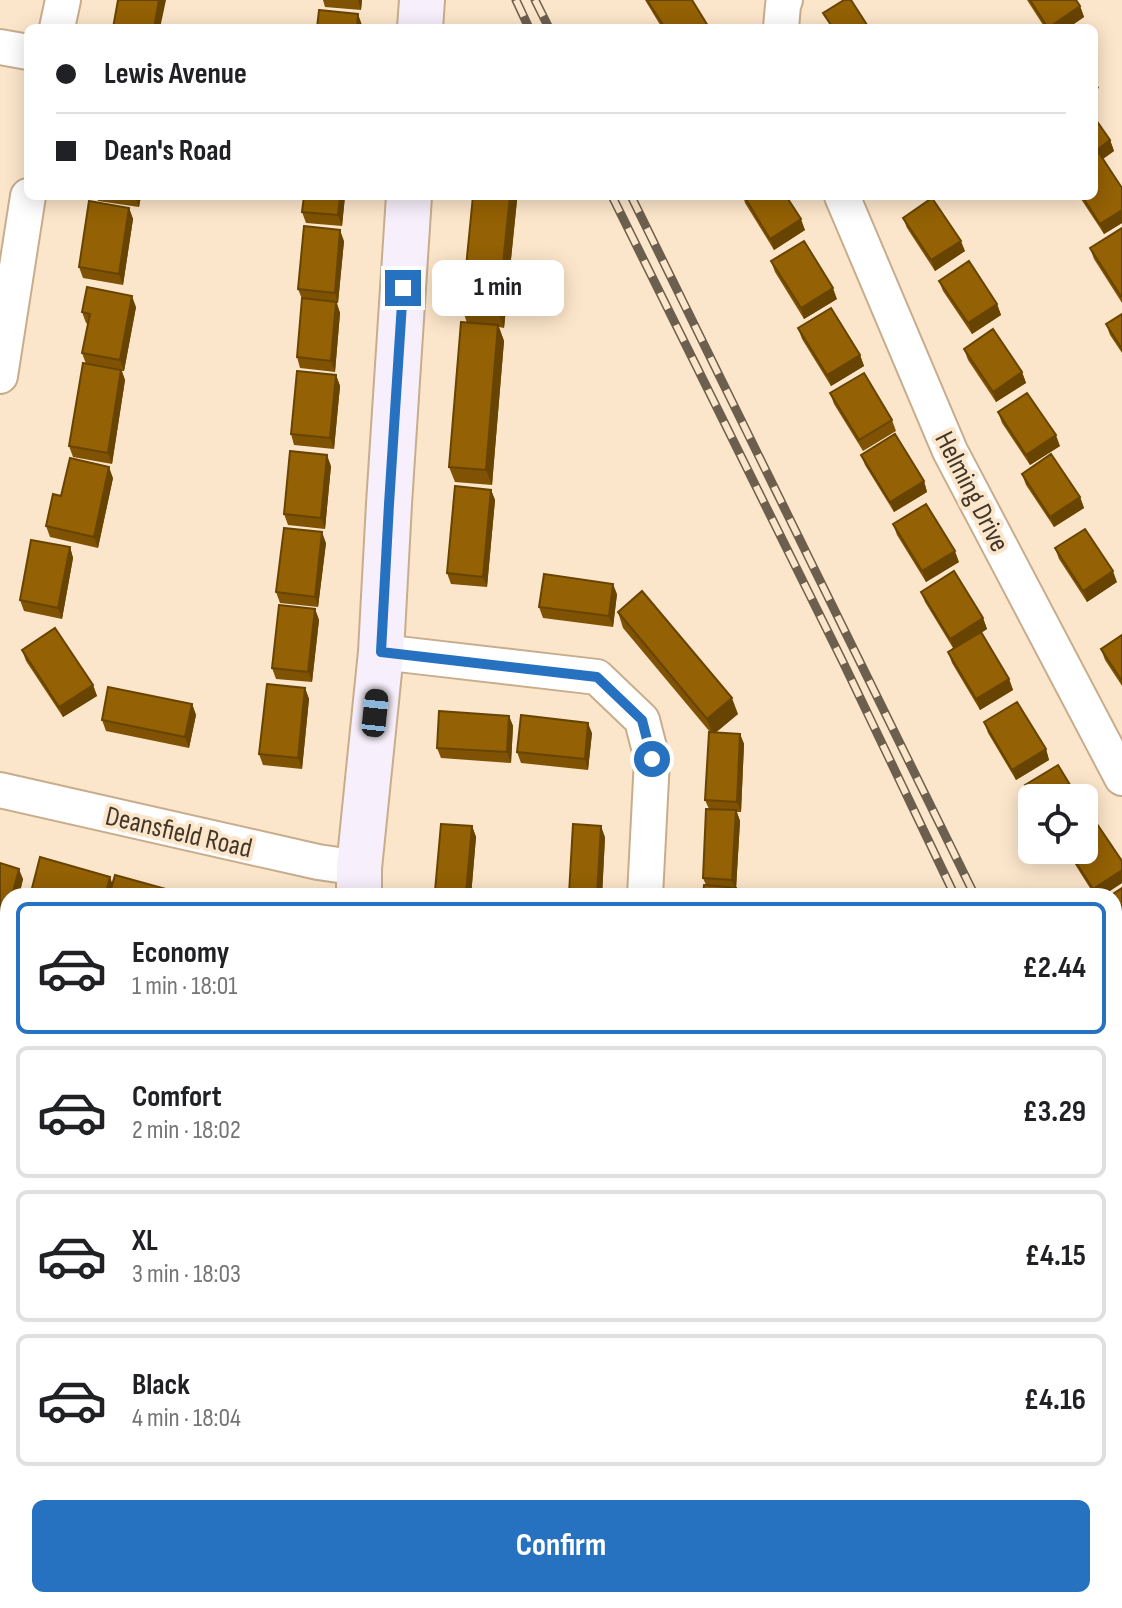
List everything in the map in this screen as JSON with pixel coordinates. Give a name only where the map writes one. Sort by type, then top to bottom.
[{"type":"street","points":[[58,24],[63,0]]},
{"type":"street","points":[[420,24],[422,0]]},
{"type":"street","points":[[781,24],[785,0]]},
{"type":"street","points":[[0,47],[24,51]]},
{"type":"street","points":[[0,376],[27,200]]},
{"type":"street","points":[[359,882],[381,652],[409,200]]},
{"type":"street","name":"Helming Drive","points":[[844,200],[950,451],[1120,769]]},
{"type":"street","points":[[381,652],[597,677],[642,720],[652,759],[645,888]]},
{"type":"street","name":"Deansfield Road","points":[[0,790],[318,862],[359,882]]},
{"type":"building","points":[[118,0],[159,0],[155,24],[114,24]]},
{"type":"building","points":[[647,0],[692,0],[707,24],[662,24]]},
{"type":"building","points":[[844,0],[851,0],[866,24],[830,24],[823,13]]},
{"type":"building","points":[[1030,0],[1076,0],[1080,6],[1054,24],[1045,24]]},
{"type":"building","points":[[319,10],[358,14],[357,24],[317,24]]},
{"type":"building","points":[[1098,123],[1110,140],[1098,149]]},
{"type":"building","points":[[1098,154],[1122,188],[1122,210],[1100,224],[1085,200],[1098,200]]},
{"type":"building","points":[[304,200],[340,200],[338,215],[302,212]]},
{"type":"building","points":[[473,200],[510,200],[498,312],[462,308]]},
{"type":"building","points":[[746,200],[789,200],[801,219],[770,239]]},
{"type":"building","points":[[933,200],[961,241],[931,260],[903,218]]},
{"type":"building","points":[[89,201],[129,208],[119,274],[79,267]]},
{"type":"building","points":[[304,226],[340,230],[335,293],[298,289]]},
{"type":"building","points":[[1122,228],[1122,298],[1090,248]]},
{"type":"building","points":[[804,241],[833,288],[801,308],[771,261]]},
{"type":"building","points":[[969,261],[997,304],[968,323],[939,281]]},
{"type":"building","points":[[87,287],[132,296],[120,360],[82,353],[90,314],[82,312]]},
{"type":"building","points":[[302,298],[336,302],[331,361],[297,357]]},
{"type":"building","points":[[831,308],[860,355],[827,375],[798,328]]},
{"type":"building","points":[[1122,314],[1122,349],[1106,324]]},
{"type":"building","points":[[461,322],[498,325],[486,470],[449,467]]},
{"type":"building","points":[[993,329],[1022,372],[993,392],[964,349]]},
{"type":"building","points":[[83,363],[121,370],[108,453],[69,446]]},
{"type":"building","points":[[297,371],[336,375],[330,438],[291,434]]},
{"type":"building","points":[[864,373],[892,420],[859,440],[830,393]]},
{"type":"building","points":[[1027,393],[1056,435],[1026,455],[998,412]]},
{"type":"building","points":[[895,434],[924,481],[890,502],[861,455]]},
{"type":"building","points":[[290,451],[327,455],[321,518],[284,514]]},
{"type":"building","points":[[1051,454],[1080,497],[1050,517],[1022,474]]},
{"type":"building","points":[[70,458],[109,467],[94,537],[46,526],[53,494],[61,496]]},
{"type":"building","points":[[455,486],[491,490],[483,577],[447,573]]},
{"type":"building","points":[[926,504],[955,551],[922,571],[893,524]]},
{"type":"building","points":[[284,528],[322,532],[315,597],[276,592]]},
{"type":"building","points":[[1085,529],[1113,571],[1083,591],[1055,548]]},
{"type":"building","points":[[31,540],[70,547],[58,608],[20,600]]},
{"type":"building","points":[[954,571],[983,618],[950,639],[921,592]]},
{"type":"building","points":[[544,574],[613,584],[609,616],[539,607]]},
{"type":"building","points":[[642,591],[732,698],[707,719],[618,612]]},
{"type":"building","points":[[279,605],[315,609],[308,672],[272,668]]},
{"type":"building","points":[[55,628],[93,685],[59,707],[22,650]]},
{"type":"building","points":[[981,632],[1009,679],[976,699],[948,652]]},
{"type":"building","points":[[1122,635],[1122,681],[1101,649]]},
{"type":"building","points":[[267,684],[305,688],[298,758],[259,754]]},
{"type":"building","points":[[108,687],[192,704],[185,737],[102,720]]},
{"type":"building","points":[[1017,702],[1046,749],[1012,770],[984,722]]},
{"type":"building","points":[[439,711],[509,716],[507,752],[437,748]]},
{"type":"building","points":[[521,715],[588,723],[585,759],[517,752]]},
{"type":"building","points":[[709,732],[740,734],[737,802],[705,800]]},
{"type":"building","points":[[1058,765],[1070,784],[1027,784]]},
{"type":"building","points":[[706,809],[736,810],[732,880],[703,878]]},
{"type":"building","points":[[441,824],[472,826],[467,888],[435,888]]},
{"type":"building","points":[[573,824],[601,826],[597,888],[569,888]]},
{"type":"building","points":[[1098,825],[1122,861],[1122,870],[1092,888],[1077,864],[1098,864]]},
{"type":"building","points":[[40,857],[110,877],[107,888],[32,888]]},
{"type":"building","points":[[0,863],[19,869],[14,888],[0,888]]},
{"type":"building","points":[[115,875],[162,888],[111,888]]},
{"type":"building","points":[[704,885],[736,888],[704,888]]},
{"type":"railway","points":[[516,0],[527,24]]},
{"type":"railway","points":[[535,0],[547,24]]},
{"type":"railway","points":[[614,200],[951,888]]},
{"type":"railway","points":[[633,200],[971,888]]},
{"type":"route","points":[[403,288],[381,652],[597,677],[642,720],[652,759]]}]
